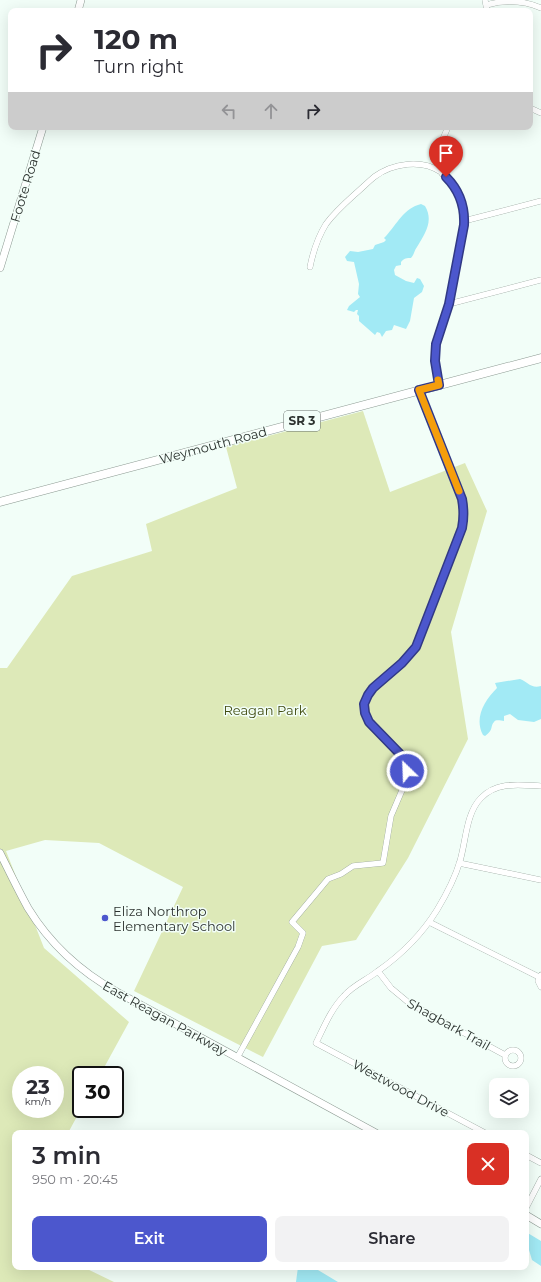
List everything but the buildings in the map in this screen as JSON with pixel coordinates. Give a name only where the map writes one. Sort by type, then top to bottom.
[{"type":"main road","name":"Weymouth Road","points":[[0,502],[541,358]]},
{"type":"street","points":[[486,5],[506,1],[538,4]]},
{"type":"street","name":"Foote Road","points":[[0,268],[42,130]]},
{"type":"street","points":[[441,172],[439,157],[441,142],[447,130]]},
{"type":"street","points":[[426,166],[433,164],[439,157]]},
{"type":"street","points":[[310,267],[315,246],[326,224],[340,208],[368,182],[381,173],[395,167],[411,164],[434,168],[441,172],[451,182],[459,196],[464,212],[464,221],[449,304],[435,353],[439,385]]},
{"type":"street","points":[[464,221],[541,201]]},
{"type":"street","points":[[449,304],[541,280]]},
{"type":"street","points":[[237,1058],[298,947],[304,933],[292,922],[328,879],[341,874],[353,866],[383,863],[391,816],[397,798],[406,781],[407,771],[402,756],[369,722],[365,713],[364,704],[373,688],[402,663],[416,647],[462,528],[465,512],[462,499],[419,390]]},
{"type":"street","points":[[378,971],[409,945],[429,922],[444,898],[459,863],[472,811],[479,800],[497,787],[506,785],[541,786]]},
{"type":"street","name":"East Reagan Parkway","points":[[0,853],[29,910],[49,937],[71,960],[108,988],[370,1130]]},
{"type":"street","points":[[459,863],[541,880]]},
{"type":"street","points":[[429,922],[540,976],[538,984],[541,987]]},
{"type":"street","name":"Westwood Drive","points":[[378,971],[353,988],[338,1002],[316,1043],[479,1130]]},
{"type":"street","name":"Shagbark Trail","points":[[378,971],[391,988],[409,1003],[505,1055]]},
{"type":"street","points":[[529,1157],[541,1163]]},
{"type":"street","points":[[529,1202],[541,1179]]},
{"type":"street","points":[[529,1218],[541,1224]]},
{"type":"green space","name":"Reagan Park","points":[[363,411],[390,492],[465,463],[487,511],[451,632],[468,739],[408,858],[356,940],[322,946],[263,1057],[134,991],[183,887],[99,843],[45,840],[6,851],[44,948],[129,1022],[105,1066],[72,1066],[72,1118],[76,1118],[70,1130],[12,1130],[12,1270],[89,1270],[114,1282],[0,1282],[0,668],[7,668],[72,576],[152,551],[146,524],[237,488],[226,447]]},
{"type":"water","points":[[421,204],[425,206],[429,217],[429,222],[425,232],[412,257],[403,260],[401,265],[396,266],[394,270],[395,275],[406,281],[414,283],[417,278],[420,279],[424,286],[422,292],[414,298],[410,321],[406,329],[394,325],[392,330],[386,331],[382,337],[380,333],[377,332],[375,335],[359,321],[359,316],[357,314],[358,310],[354,312],[347,310],[349,306],[360,297],[358,294],[359,284],[354,262],[347,261],[345,257],[350,251],[358,252],[373,249],[375,245],[384,242],[386,240],[384,238],[401,217],[410,209]]},
{"type":"water","points":[[520,679],[535,687],[541,686],[541,719],[534,722],[518,720],[510,714],[504,716],[504,721],[495,721],[490,732],[485,736],[483,735],[480,729],[480,716],[484,704],[497,688],[495,683]]},
{"type":"water","points":[[529,1234],[541,1241],[541,1266],[532,1260],[529,1250]]},
{"type":"water","points":[[298,1270],[318,1270],[338,1282],[296,1282]]},
{"type":"slow traffic","points":[[438,380],[439,385],[419,390],[459,491]]},
{"type":"place","name":"Eliza Northrop Elementary School","points":[[105,918]]},
{"type":"route","points":[[407,771],[402,756],[369,722],[365,713],[364,701],[373,688],[402,663],[416,647],[464,521],[465,512],[462,499],[419,390],[439,385],[435,361],[436,344],[449,304],[464,225],[462,203],[456,188],[446,177]]}]
